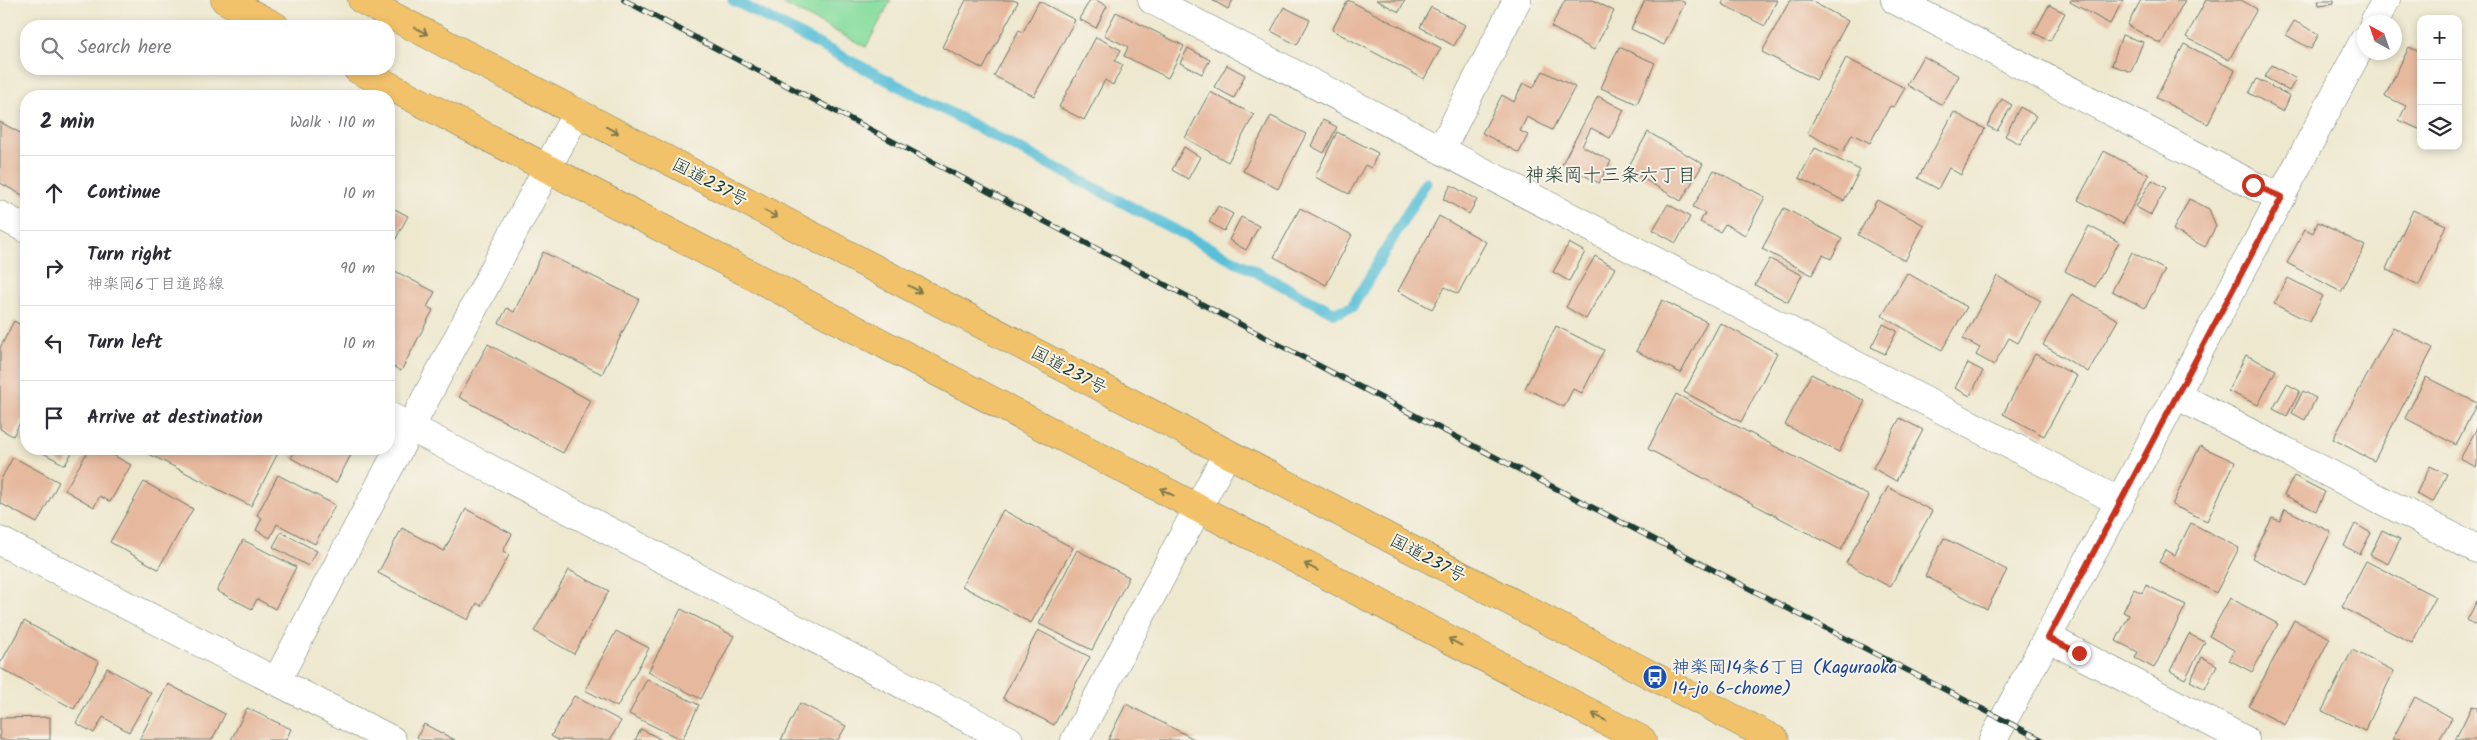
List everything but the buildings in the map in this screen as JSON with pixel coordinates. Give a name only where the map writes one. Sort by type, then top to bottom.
[{"type":"highway","points":[[225,0],[263,20]]},
{"type":"highway","name":"国道237号","points":[[362,0],[1776,740]]},
{"type":"highway","points":[[369,75],[1642,740]]},
{"type":"street","points":[[1152,0],[2120,502]]},
{"type":"street","points":[[1441,150],[1517,0]]},
{"type":"street","points":[[1896,0],[2253,185],[2282,197]]},
{"type":"street","points":[[2378,15],[2386,0]]},
{"type":"street","points":[[1994,740],[2357,53]]},
{"type":"street","points":[[577,112],[548,168],[400,422],[1009,740]]},
{"type":"street","points":[[0,215],[20,226]]},
{"type":"street","points":[[2176,395],[2477,549]]},
{"type":"street","points":[[1076,740],[1226,453]]},
{"type":"street","points":[[277,680],[384,455]]},
{"type":"street","points":[[0,541],[392,740]]},
{"type":"street","points":[[2048,638],[2245,740]]},
{"type":"green space","points":[[776,0],[891,0],[866,47]]},
{"type":"waterway","points":[[733,0],[1335,313],[1352,307],[1426,182]]},
{"type":"railway","points":[[624,0],[1331,372],[2042,740]]},
{"type":"place","name":"神楽岡14条6丁目 (Kaguraoka 14-jo 6-chome)","points":[[1655,677]]},
{"type":"district","name":"神楽岡十三条六丁目","points":[[1611,174]]},
{"type":"route","points":[[2079,653],[2048,638],[2282,197],[2253,185]]}]
